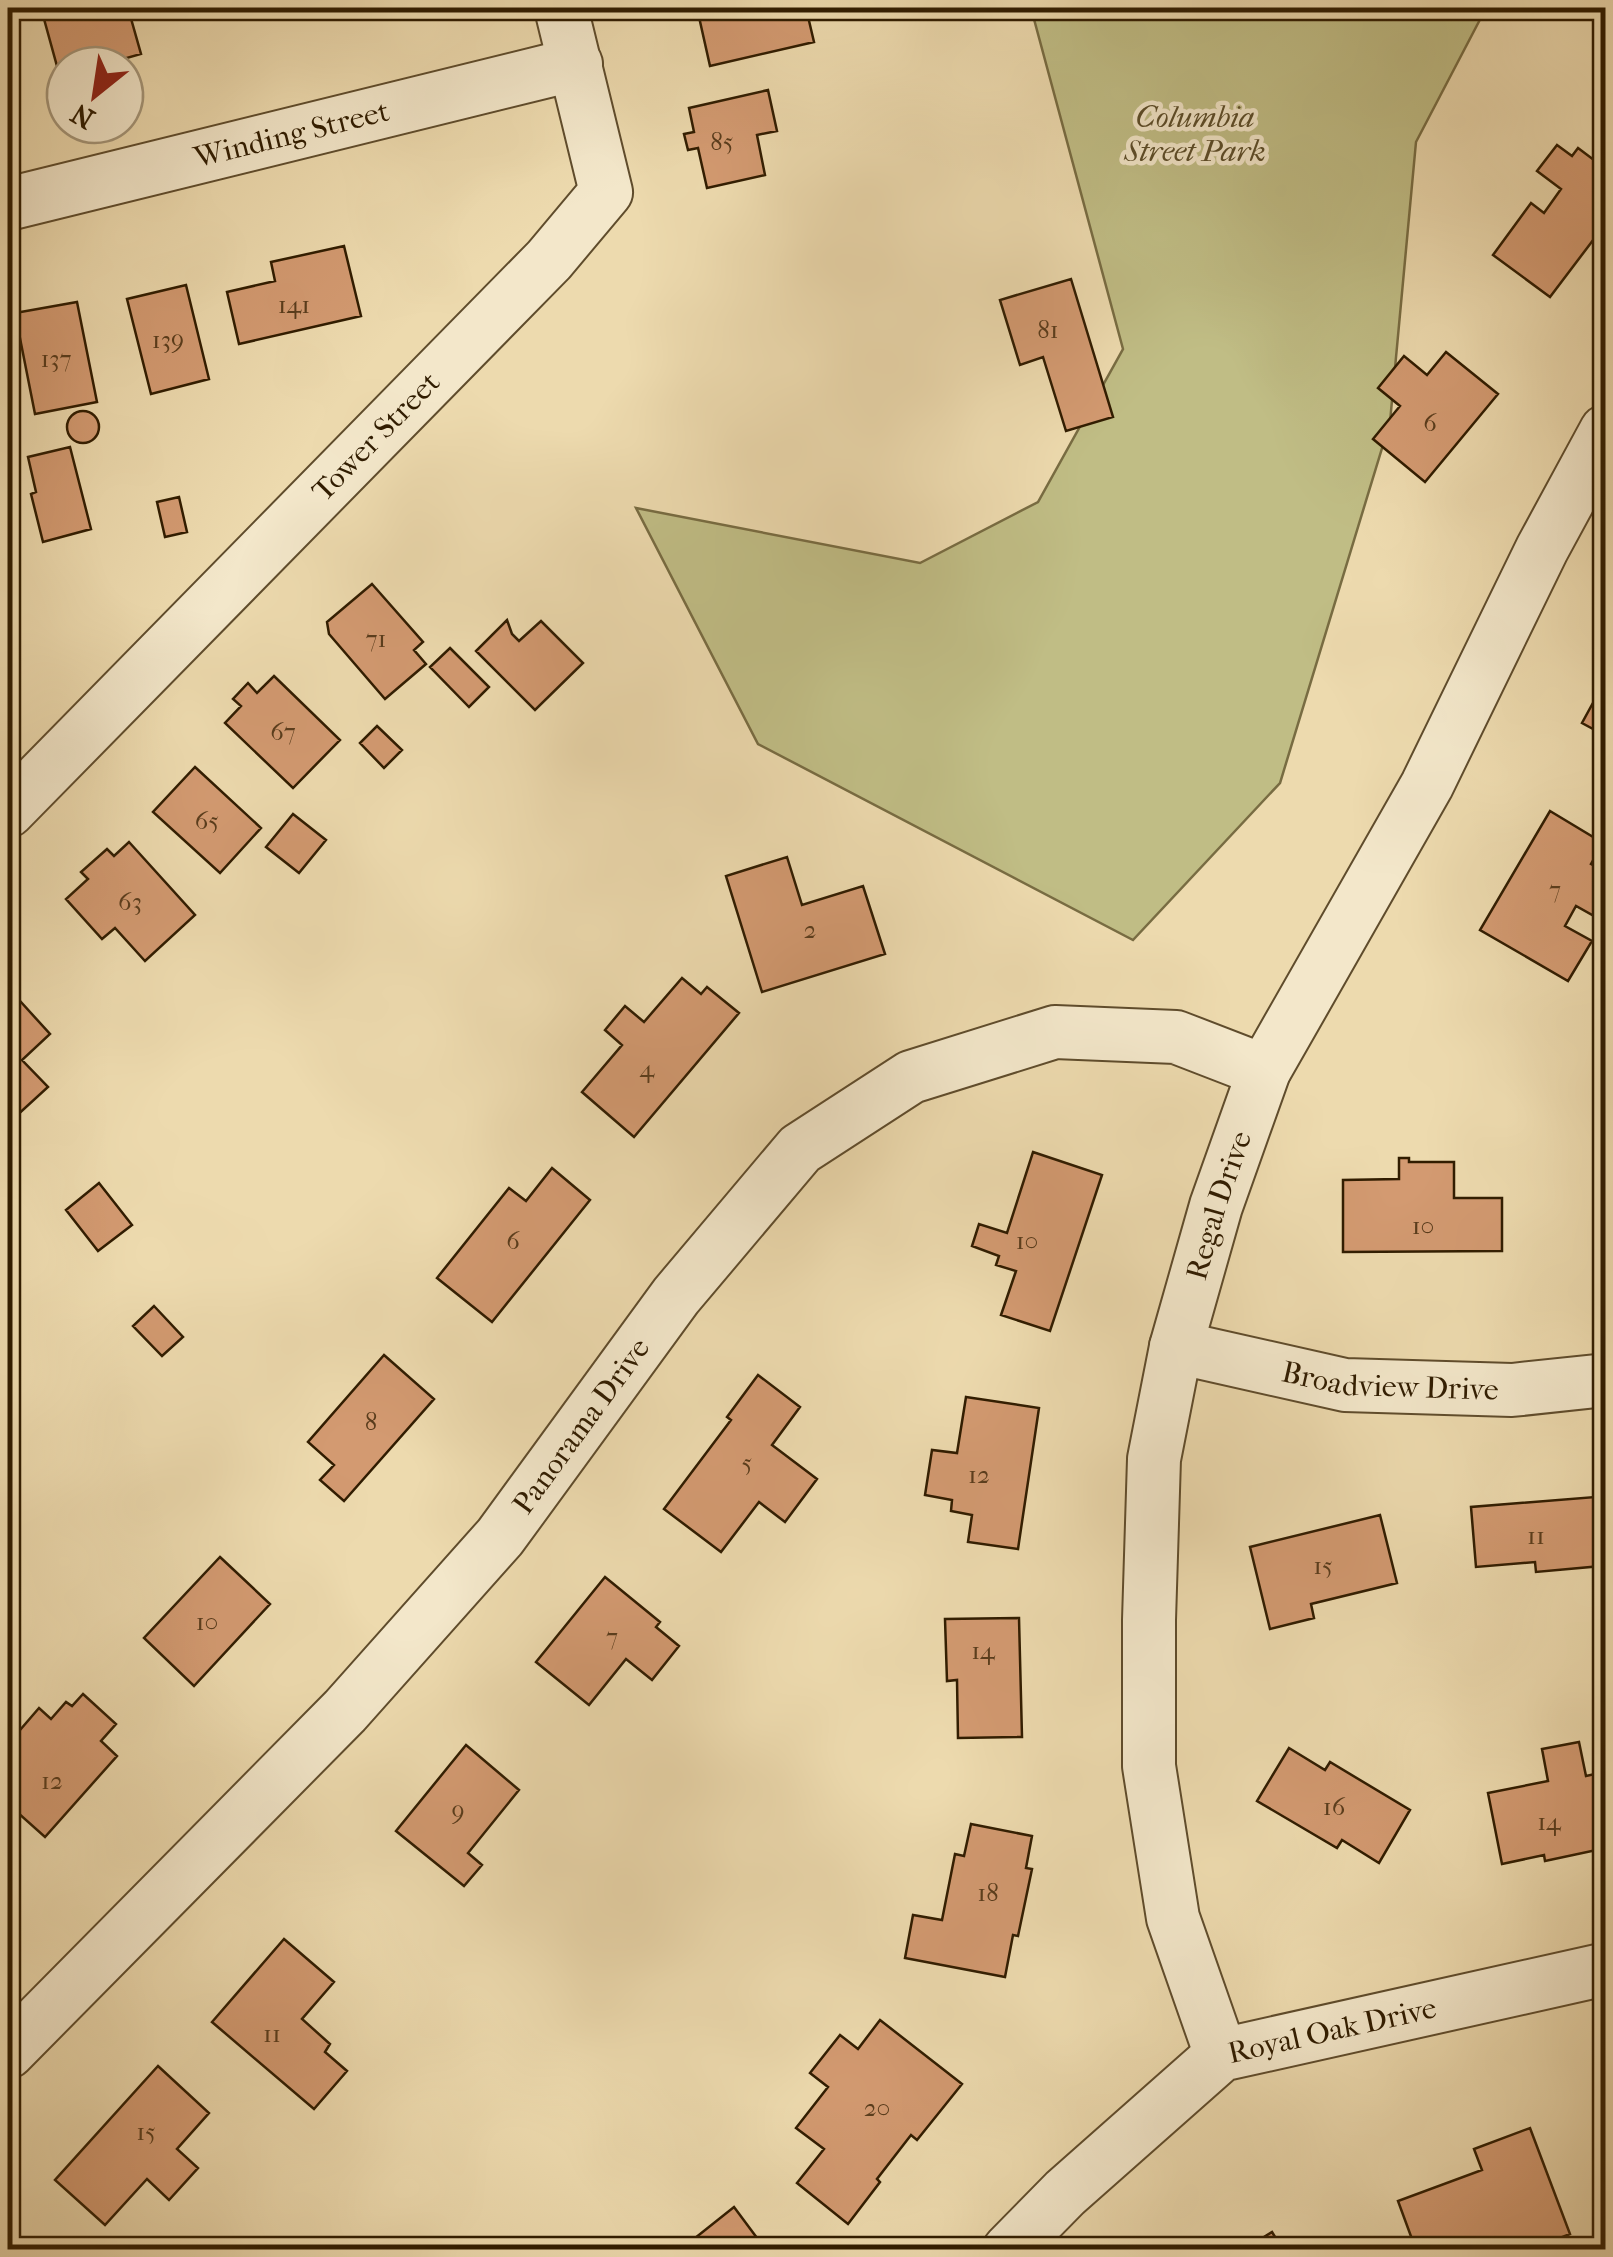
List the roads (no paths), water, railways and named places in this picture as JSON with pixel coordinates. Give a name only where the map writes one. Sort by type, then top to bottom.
[{"type":"street","name":"Tower Street","points":[[8,812],[549,260],[606,192],[561,8]]},
{"type":"street","name":"Winding Street","points":[[8,204],[576,64]]},
{"type":"street","name":"Regal Drive","points":[[1222,2055],[1172,1918],[1150,1766],[1148,1620],[1154,1458],[1176,1347],[1216,1206],[1264,1071],[1427,786],[1542,549],[1606,431]]},
{"type":"street","name":"Panorama Drive","points":[[8,2052],[345,1711],[500,1537],[676,1296],[800,1150],[911,1077],[1054,1032],[1176,1038],[1264,1071]]},
{"type":"street","name":"Broadview Drive","points":[[1176,1347],[1345,1386],[1512,1390],[1606,1380]]},
{"type":"street","name":"Royal Oak Drive","points":[[1009,2250],[1065,2193],[1222,2055],[1606,1969]]},
{"type":"park label","name":"Columbia Street Park","points":[[1195,134]]}]
